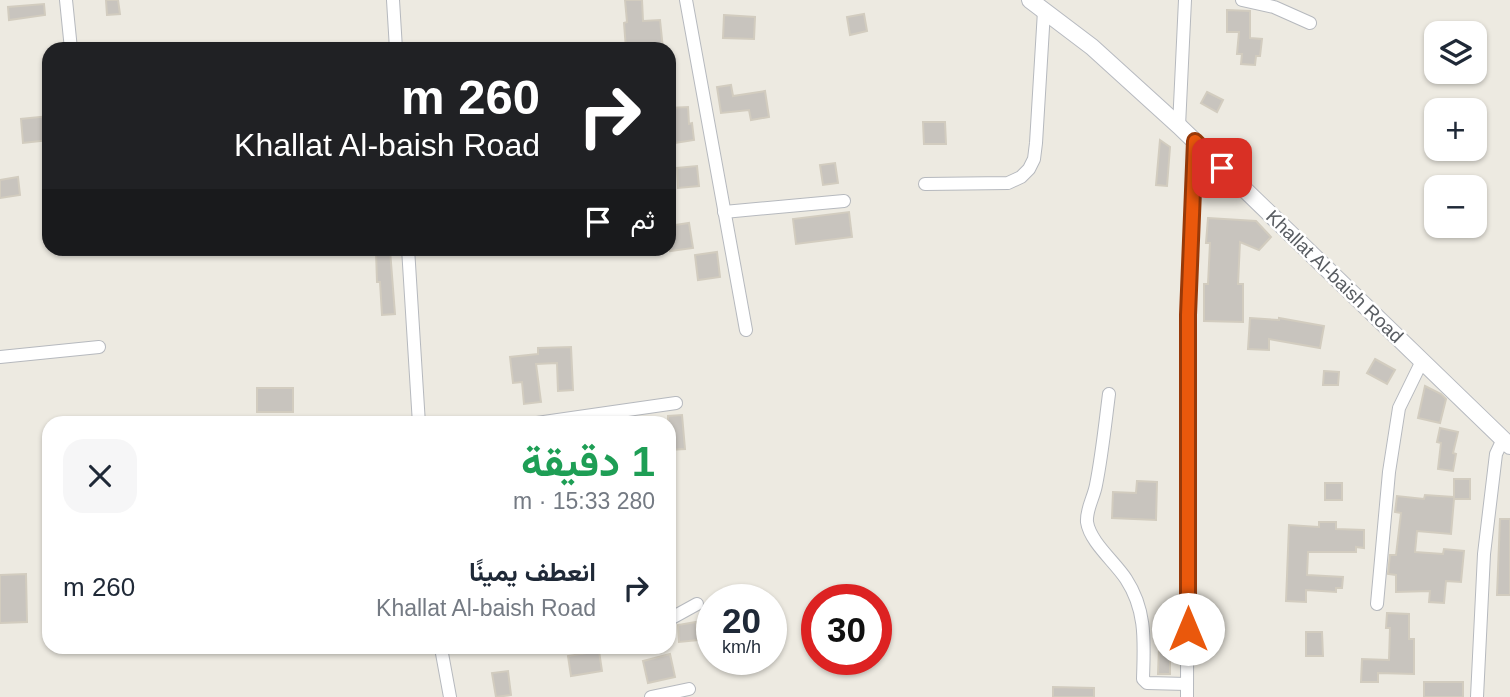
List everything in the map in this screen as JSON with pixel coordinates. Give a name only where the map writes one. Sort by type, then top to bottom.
[{"type":"street","points":[[66,0],[70,42]]},
{"type":"street","points":[[393,0],[396,42]]},
{"type":"street","points":[[686,0],[746,330]]},
{"type":"street","name":"Khallat Al-baish Road","points":[[1030,0],[1092,47],[1179,126],[1506,443]]},
{"type":"street","points":[[1179,126],[1185,0]]},
{"type":"street","points":[[1242,0],[1274,7],[1310,23]]},
{"type":"street","points":[[925,184],[1008,183],[1021,177],[1029,169],[1034,159],[1036,143],[1044,11]]},
{"type":"street","points":[[1109,394],[1096,488],[1087,515],[1087,524],[1096,541],[1127,580],[1140,606],[1145,637],[1143,678],[1147,683],[1187,691],[1188,315],[1195,141]]},
{"type":"street","points":[[724,212],[844,201]]},
{"type":"street","points":[[408,256],[418,416]]},
{"type":"street","points":[[0,356],[99,347]]},
{"type":"street","points":[[1377,604],[1389,472],[1399,408],[1422,361]]},
{"type":"street","points":[[586,416],[676,403]]},
{"type":"street","points":[[1477,697],[1485,542],[1496,454],[1506,443]]},
{"type":"street","points":[[676,616],[696,605]]},
{"type":"street","points":[[442,654],[450,697]]},
{"type":"street","points":[[651,697],[688,689]]},
{"type":"building","points":[[106,0],[118,0],[120,14],[107,15]]},
{"type":"building","points":[[625,0],[642,0],[643,21],[660,20],[662,42],[625,42],[624,23],[627,22]]},
{"type":"building","points":[[44,4],[45,15],[9,20],[8,7]]},
{"type":"building","points":[[1227,10],[1250,11],[1250,38],[1262,39],[1260,56],[1256,56],[1255,65],[1241,64],[1242,54],[1237,54],[1239,32],[1227,32]]},
{"type":"building","points":[[864,14],[867,31],[850,35],[847,17]]},
{"type":"building","points":[[724,15],[755,17],[754,39],[723,38]]},
{"type":"building","points":[[731,85],[733,96],[765,91],[769,117],[751,120],[749,110],[721,113],[717,87]]},
{"type":"building","points":[[1207,92],[1223,100],[1217,112],[1201,103]]},
{"type":"building","points":[[688,107],[694,140],[676,143],[676,108]]},
{"type":"building","points":[[42,117],[42,141],[23,143],[21,119]]},
{"type":"building","points":[[923,122],[945,122],[946,144],[924,144]]},
{"type":"building","points":[[1160,140],[1170,147],[1167,186],[1156,185]]},
{"type":"building","points":[[835,163],[838,183],[823,185],[820,165]]},
{"type":"building","points":[[697,166],[699,186],[678,188],[677,168]]},
{"type":"building","points":[[18,177],[20,195],[0,198],[0,180]]},
{"type":"building","points":[[849,212],[852,237],[796,244],[793,219]]},
{"type":"building","points":[[1208,218],[1256,221],[1271,237],[1259,250],[1240,242],[1238,284],[1243,284],[1243,322],[1204,321],[1204,284],[1208,284],[1210,243],[1206,243]]},
{"type":"building","points":[[689,223],[693,248],[676,250],[676,225]]},
{"type":"building","points":[[717,252],[720,277],[698,280],[695,255]]},
{"type":"building","points":[[376,256],[390,256],[395,314],[382,315],[380,282],[377,282]]},
{"type":"building","points":[[1250,318],[1279,318],[1324,326],[1320,348],[1269,339],[1269,350],[1248,349]]},
{"type":"building","points":[[571,347],[573,390],[558,391],[557,363],[536,364],[541,402],[524,404],[522,382],[513,383],[510,357],[538,354],[538,348]]},
{"type":"building","points":[[1375,359],[1395,370],[1387,384],[1367,373]]},
{"type":"building","points":[[1324,371],[1339,372],[1338,385],[1323,385]]},
{"type":"building","points":[[1425,386],[1446,399],[1440,423],[1418,418]]},
{"type":"building","points":[[257,388],[293,388],[293,412],[257,412]]},
{"type":"building","points":[[682,415],[685,449],[676,450],[676,416],[668,416]]},
{"type":"building","points":[[1440,428],[1458,432],[1453,453],[1456,454],[1453,471],[1438,469],[1441,443],[1437,442]]},
{"type":"building","points":[[1454,479],[1470,479],[1470,499],[1454,499],[1451,534],[1417,531],[1415,552],[1443,554],[1444,549],[1464,551],[1461,582],[1446,581],[1444,603],[1429,602],[1430,591],[1396,592],[1396,575],[1388,574],[1390,555],[1396,555],[1401,513],[1395,512],[1397,496],[1424,499],[1425,495],[1454,497]]},
{"type":"building","points":[[1137,481],[1157,482],[1156,520],[1112,518],[1113,492],[1136,493]]},
{"type":"building","points":[[1325,483],[1342,483],[1342,500],[1325,500]]},
{"type":"building","points":[[1500,519],[1510,519],[1510,595],[1497,595]]},
{"type":"building","points":[[1319,522],[1336,522],[1336,529],[1364,530],[1364,548],[1356,547],[1356,552],[1308,552],[1307,575],[1343,577],[1342,588],[1336,588],[1336,592],[1306,590],[1306,602],[1286,601],[1289,525],[1319,527]]},
{"type":"building","points":[[26,574],[27,622],[0,623],[0,575]]},
{"type":"building","points":[[1387,613],[1409,614],[1409,639],[1414,639],[1414,674],[1378,673],[1378,682],[1361,682],[1362,659],[1389,660],[1390,628],[1386,628]]},
{"type":"building","points":[[696,622],[696,640],[679,642],[678,625]]},
{"type":"building","points":[[1306,632],[1322,632],[1323,656],[1306,656]]},
{"type":"building","points":[[1159,647],[1170,647],[1170,674],[1158,674]]},
{"type":"building","points":[[599,654],[602,671],[571,676],[568,656]]},
{"type":"building","points":[[670,654],[675,677],[648,683],[643,661]]},
{"type":"building","points":[[508,671],[511,695],[496,697],[492,673]]},
{"type":"building","points":[[1424,682],[1463,682],[1463,697],[1424,697]]},
{"type":"building","points":[[1053,687],[1094,688],[1094,697],[1053,697]]},
{"type":"route","points":[[1188,629],[1188,315],[1195,141],[1222,168]]}]
